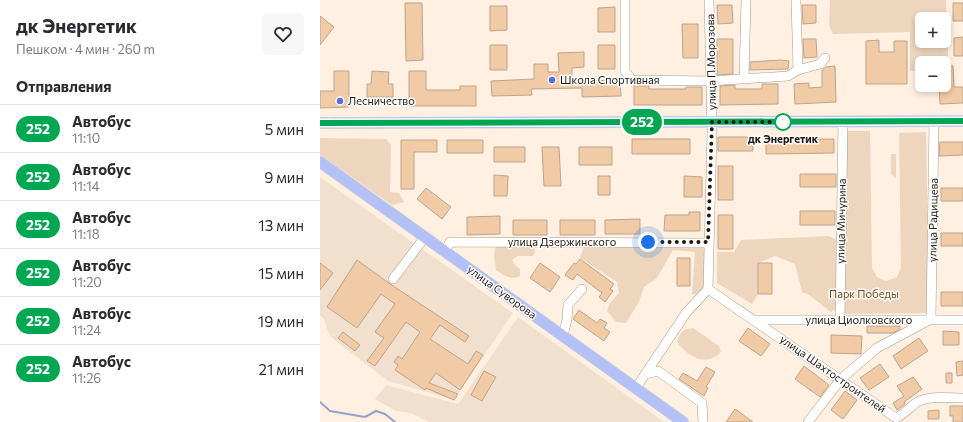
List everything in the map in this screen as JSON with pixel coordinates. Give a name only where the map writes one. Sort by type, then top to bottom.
[{"type":"main road","points":[[320,123],[963,121]]},
{"type":"main road","name":"улица Суворова","points":[[320,162],[683,422]]},
{"type":"street","points":[[625,0],[625,71],[632,80],[711,81],[788,76],[798,70],[820,64],[825,58]]},
{"type":"street","name":"улица П.Морозова","points":[[708,289],[712,122],[709,0]]},
{"type":"street","points":[[744,79],[746,0]]},
{"type":"street","points":[[796,0],[798,70]]},
{"type":"street","name":"улица Мичурина","points":[[840,320],[843,121]]},
{"type":"street","name":"улица Радищева","points":[[931,319],[934,121]]},
{"type":"street","points":[[393,279],[425,237]]},
{"type":"street","name":"улица Дзержинского","points":[[445,251],[450,242],[708,242]]},
{"type":"street","points":[[563,335],[567,320],[568,304],[582,289]]},
{"type":"street","points":[[636,388],[686,313],[708,289]]},
{"type":"street","name":"улица Шахтостроителей","points":[[708,289],[841,379],[895,420],[917,402],[934,398],[963,398]]},
{"type":"street","points":[[808,422],[841,379],[877,348],[931,319]]},
{"type":"street","name":"улица Циолковского","points":[[754,320],[963,320]]},
{"type":"street","points":[[645,374],[658,371],[702,403],[703,422]]},
{"type":"shaded area","points":[[320,177],[513,313],[454,400],[388,381],[333,339],[328,332],[324,319],[320,315]]},
{"type":"shaded area","points":[[518,317],[664,422],[429,422],[411,413],[396,411],[375,399],[386,385],[458,404]]},
{"type":"green space","points":[[830,0],[946,0],[946,12],[915,12],[915,48],[948,48],[948,56],[915,56],[915,71],[910,71],[910,32],[833,34],[829,25]]},
{"type":"green space","name":"Парк Победы","points":[[842,131],[870,131],[872,268],[877,277],[886,281],[897,277],[901,267],[899,133],[926,132],[929,304],[927,313],[845,314]]},
{"type":"green space","points":[[320,138],[386,139],[391,145],[390,192],[399,193],[404,202],[392,205],[320,155]]},
{"type":"green space","points":[[891,154],[896,154],[896,179],[891,173]]},
{"type":"green space","points":[[829,236],[837,240],[839,307],[831,312],[809,295],[802,292],[795,264],[775,256],[758,263],[758,294],[752,304],[717,283],[717,252],[734,252],[741,240]]},
{"type":"green space","points":[[585,244],[704,245],[705,287],[694,295],[692,294],[695,252],[673,250],[657,278],[644,287],[639,302],[626,323],[616,322],[607,311],[610,303],[619,293],[617,282],[580,258]]},
{"type":"green space","points":[[496,245],[533,246],[535,252],[533,256],[518,256],[512,260],[520,269],[520,276],[510,278],[496,270],[494,256]]},
{"type":"green space","points":[[693,328],[719,346],[721,352],[715,357],[703,360],[686,352],[677,342],[682,332]]},
{"type":"building","points":[[405,3],[422,3],[423,60],[406,61]]},
{"type":"building","points":[[953,3],[963,3],[963,21],[953,21]]},
{"type":"building","points":[[717,5],[732,5],[733,23],[718,24]]},
{"type":"building","points":[[802,5],[816,5],[816,23],[803,24]]},
{"type":"building","points":[[490,6],[507,6],[507,30],[490,31]]},
{"type":"building","points":[[615,7],[615,32],[598,32],[598,8]]},
{"type":"building","points":[[320,16],[334,27],[320,45]]},
{"type":"building","points":[[682,24],[698,24],[698,58],[683,58]]},
{"type":"building","points":[[963,37],[963,56],[954,56],[954,38]]},
{"type":"building","points":[[717,39],[733,39],[733,74],[717,75]]},
{"type":"building","points":[[803,39],[816,39],[817,57],[804,58]]},
{"type":"building","points":[[879,40],[879,52],[894,52],[894,41],[907,41],[907,84],[866,84],[866,41]]},
{"type":"building","points":[[490,45],[507,45],[507,70],[490,70]]},
{"type":"building","points":[[598,45],[615,45],[615,69],[598,69]]},
{"type":"building","points":[[584,52],[584,67],[572,68],[572,81],[620,80],[621,96],[582,97],[582,88],[531,89],[532,95],[492,96],[491,81],[534,79],[534,64],[548,64],[548,72],[559,72],[558,53]]},
{"type":"building","points":[[780,60],[789,61],[788,69],[750,70],[750,62]]},
{"type":"building","points":[[835,66],[836,102],[795,104],[794,84],[809,83],[809,88],[822,87],[822,70],[826,67]]},
{"type":"building","points":[[951,66],[953,66],[954,87],[963,87],[963,103],[940,104],[939,92],[951,92]]},
{"type":"building","points":[[334,71],[349,71],[349,107],[320,108],[320,91],[334,91]]},
{"type":"building","points":[[372,71],[389,72],[388,84],[393,84],[393,97],[367,97],[367,84],[371,84]]},
{"type":"building","points":[[409,71],[426,71],[426,90],[460,90],[460,86],[476,86],[476,106],[409,106]]},
{"type":"building","points":[[762,84],[778,84],[778,104],[720,105],[720,86],[735,85],[735,89],[762,89]]},
{"type":"building","points":[[634,86],[649,86],[649,89],[686,89],[686,87],[702,87],[702,105],[634,105]]},
{"type":"building","points":[[718,137],[753,137],[753,151],[718,151]]},
{"type":"building","points":[[632,139],[690,139],[690,154],[632,154]]},
{"type":"building","points":[[834,139],[834,153],[766,154],[766,140]]},
{"type":"building","points":[[401,140],[437,140],[437,152],[414,152],[414,189],[401,189]]},
{"type":"building","points":[[447,140],[483,140],[483,153],[447,153]]},
{"type":"building","points":[[940,142],[963,142],[963,155],[939,156]]},
{"type":"building","points":[[494,147],[525,147],[525,162],[494,162]]},
{"type":"building","points":[[542,147],[559,147],[561,186],[544,186]]},
{"type":"building","points":[[579,147],[612,147],[612,165],[579,165]]},
{"type":"building","points":[[718,166],[733,166],[733,200],[718,200]]},
{"type":"building","points":[[800,174],[836,174],[836,187],[800,187]]},
{"type":"building","points":[[494,175],[508,176],[507,196],[494,196]]},
{"type":"building","points":[[598,176],[610,176],[610,195],[598,195]]},
{"type":"building","points":[[684,176],[702,177],[702,197],[684,197]]},
{"type":"building","points":[[426,188],[451,207],[442,219],[417,199]]},
{"type":"building","points":[[941,188],[963,188],[963,201],[941,201]]},
{"type":"building","points":[[800,211],[835,211],[835,225],[800,225]]},
{"type":"building","points":[[689,212],[700,212],[700,231],[664,231],[665,215],[689,215]]},
{"type":"building","points":[[718,215],[733,215],[733,249],[718,249]]},
{"type":"building","points":[[500,216],[500,234],[467,235],[467,217]]},
{"type":"building","points":[[640,219],[640,234],[605,234],[605,220]]},
{"type":"building","points":[[513,220],[547,220],[547,235],[513,235]]},
{"type":"building","points":[[560,220],[595,220],[595,235],[560,235]]},
{"type":"building","points":[[941,233],[963,233],[963,246],[941,246]]},
{"type":"building","points":[[677,258],[690,258],[690,286],[677,286]]},
{"type":"building","points":[[580,259],[614,284],[610,289],[613,291],[605,302],[599,297],[602,293],[577,274],[573,280],[565,275],[574,263],[576,264]]},
{"type":"building","points":[[357,260],[390,284],[469,336],[465,342],[440,325],[430,339],[468,364],[476,351],[483,355],[460,390],[436,373],[429,383],[458,394],[454,400],[426,388],[425,390],[395,370],[398,365],[394,362],[398,356],[402,359],[420,332],[406,322],[375,366],[367,361],[384,338],[375,332],[395,304],[381,294],[357,328],[327,307]]},
{"type":"building","points":[[320,263],[333,273],[320,290]]},
{"type":"building","points":[[540,263],[560,277],[550,292],[530,278]]},
{"type":"building","points":[[758,263],[772,263],[772,294],[758,294]]},
{"type":"building","points":[[941,292],[963,292],[963,306],[941,306]]},
{"type":"building","points":[[579,310],[597,323],[600,319],[607,323],[604,328],[610,332],[604,341],[573,319]]},
{"type":"building","points":[[867,326],[900,326],[900,329],[893,333],[867,333]]},
{"type":"building","points":[[748,328],[770,344],[761,356],[739,341]]},
{"type":"building","points":[[943,331],[959,332],[959,345],[943,345]]},
{"type":"building","points":[[343,332],[360,345],[355,351],[338,338]]},
{"type":"building","points":[[831,335],[862,336],[861,354],[831,353]]},
{"type":"building","points":[[919,338],[928,351],[901,369],[893,356]]},
{"type":"building","points":[[963,361],[963,375],[957,376],[956,362]]},
{"type":"building","points":[[880,364],[889,377],[869,390],[860,378]]},
{"type":"building","points":[[804,366],[829,385],[820,397],[795,379]]},
{"type":"building","points":[[706,367],[715,372],[706,387],[708,388],[704,396],[679,379],[683,373],[697,381]]},
{"type":"building","points":[[484,371],[496,377],[482,401],[471,395]]},
{"type":"building","points":[[946,373],[952,373],[952,383],[946,383]]},
{"type":"building","points":[[913,377],[922,389],[904,402],[905,404],[897,410],[893,403],[904,396],[897,386]]},
{"type":"building","points":[[845,391],[857,400],[843,419],[831,410]]},
{"type":"building","points":[[950,406],[963,406],[963,422],[953,422],[953,416],[950,416]]},
{"type":"building","points":[[735,409],[753,422],[726,422]]},
{"type":"building","points":[[939,410],[939,419],[928,419],[928,411]]},
{"type":"waterway","points":[[320,402],[330,411],[365,417],[376,411],[385,414],[395,422]]},
{"type":"bus line","name":"252","points":[[320,123],[963,121]]},
{"type":"place","name":"Школа Спортивная","points":[[552,80]]},
{"type":"place","name":"Лесничество","points":[[340,101]]},
{"type":"place","name":"дк Энергетик","points":[[783,122]]},
{"type":"route","points":[[648,242],[708,242],[712,122],[783,122]]}]
